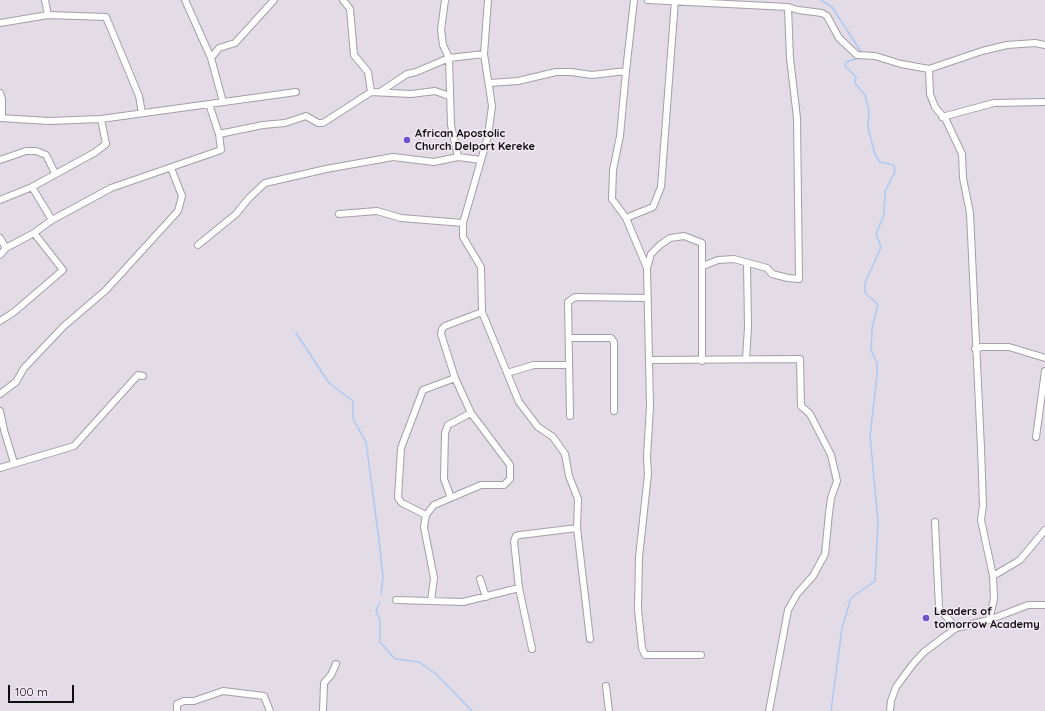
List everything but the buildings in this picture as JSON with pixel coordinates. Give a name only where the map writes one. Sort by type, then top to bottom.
[{"type":"street","points":[[45,0],[48,15]]},
{"type":"street","points":[[185,0],[211,58],[223,102]]},
{"type":"street","points":[[211,58],[219,48],[235,43],[274,0]]},
{"type":"street","points":[[343,0],[350,9],[354,55],[368,72],[372,92]]},
{"type":"street","points":[[445,0],[442,30],[443,45],[449,58],[451,125],[458,157]]},
{"type":"street","points":[[488,0],[484,54],[490,83],[492,106],[488,136],[463,223],[463,237],[481,267],[482,312],[519,402],[538,427],[553,437],[565,454],[569,476],[578,499],[577,528],[590,639]]},
{"type":"street","points":[[634,0],[620,136],[613,170],[612,199],[626,218],[647,268]]},
{"type":"street","points":[[648,0],[788,7],[798,10],[822,13],[827,16],[839,38],[857,55],[875,56],[901,64],[930,69],[982,51],[1007,46],[1035,43],[1045,45]]},
{"type":"street","points":[[626,218],[653,207],[661,187],[674,1]]},
{"type":"street","points":[[703,266],[718,260],[734,259],[767,268],[772,274],[799,279],[797,118],[790,58],[788,7]]},
{"type":"street","points":[[0,23],[48,15],[106,17],[139,96],[142,113]]},
{"type":"street","points":[[380,92],[407,74],[416,72],[449,58],[484,54]]},
{"type":"street","points":[[930,69],[930,94],[935,107],[946,120],[962,154],[963,178],[970,213],[983,505],[981,520],[994,576],[994,599],[989,620]]},
{"type":"street","points":[[490,83],[518,81],[556,72],[571,72],[592,75],[626,71]]},
{"type":"street","points":[[218,134],[263,125],[285,124],[306,116],[318,123],[323,123],[372,92],[412,94],[435,91],[449,96]]},
{"type":"street","points":[[0,93],[2,99],[1,118],[49,121],[101,119],[296,92]]},
{"type":"street","points":[[942,117],[994,103],[1045,102]]},
{"type":"street","points":[[0,255],[6,248],[34,233],[52,220],[111,188],[221,150],[210,104]]},
{"type":"street","points":[[0,200],[32,187],[55,173],[94,153],[106,144],[101,119]]},
{"type":"street","points":[[0,160],[26,151],[36,151],[46,155],[55,173]]},
{"type":"street","points":[[198,245],[236,214],[249,198],[265,183],[326,169],[393,157],[434,162],[458,157],[481,160]]},
{"type":"street","points":[[0,394],[16,382],[24,368],[64,326],[106,290],[178,212],[182,196],[171,168]]},
{"type":"street","points":[[32,187],[52,220]]},
{"type":"street","points":[[339,214],[377,211],[401,218],[463,223]]},
{"type":"street","points":[[0,321],[14,312],[63,270],[34,233]]},
{"type":"street","points":[[701,655],[646,655],[642,648],[638,609],[639,556],[646,510],[648,474],[650,360],[647,268],[651,254],[670,238],[684,236],[702,243],[702,361]]},
{"type":"street","points":[[0,238],[6,248]]},
{"type":"street","points":[[746,359],[748,327],[747,263]]},
{"type":"street","points":[[570,416],[568,302],[575,297],[648,298]]},
{"type":"street","points":[[431,601],[434,578],[424,527],[426,515],[434,505],[481,485],[504,484],[510,479],[510,465],[471,413],[455,378],[441,334],[442,329],[482,312]]},
{"type":"street","points":[[569,338],[611,338],[614,342],[614,411]]},
{"type":"street","points":[[975,349],[982,347],[1009,348],[1045,358]]},
{"type":"street","points":[[650,360],[702,361],[800,359],[801,406],[810,414],[832,454],[837,481],[830,506],[825,554],[813,576],[797,594],[788,610],[769,711]]},
{"type":"street","points":[[507,373],[534,365],[568,365]]},
{"type":"street","points":[[1036,437],[1045,371]]},
{"type":"street","points":[[0,468],[74,446],[138,375],[143,376]]},
{"type":"street","points":[[426,515],[402,503],[398,498],[401,448],[422,390],[455,378]]},
{"type":"street","points":[[0,411],[14,463]]},
{"type":"street","points":[[451,498],[444,479],[445,433],[448,425],[471,413]]},
{"type":"street","points":[[935,522],[939,608],[956,628]]},
{"type":"street","points":[[532,649],[519,588],[514,541],[516,536],[577,528]]},
{"type":"street","points":[[994,576],[1020,560],[1045,530]]},
{"type":"street","points":[[480,579],[486,597]]},
{"type":"street","points":[[396,600],[463,602],[519,588]]},
{"type":"street","points":[[890,711],[891,701],[896,688],[913,664],[924,652],[956,628],[989,620],[1028,605],[1045,605]]},
{"type":"street","points":[[323,711],[324,683],[332,675],[336,664]]},
{"type":"street","points":[[606,686],[609,711]]},
{"type":"street","points":[[177,711],[177,704],[184,701],[194,701],[223,691],[264,696],[270,711]]},
{"type":"waterway","points":[[821,0],[832,7],[862,53]]},
{"type":"waterway","points":[[831,711],[842,628],[851,598],[875,581],[878,522],[870,436],[877,375],[877,363],[871,350],[872,329],[878,304],[865,293],[865,283],[881,247],[876,234],[884,215],[885,191],[895,172],[894,165],[880,162],[875,154],[868,128],[869,110],[865,95],[855,83],[856,77],[845,66],[846,62],[859,58]]},
{"type":"waterway","points":[[296,333],[329,383],[353,401],[353,419],[366,442],[383,577],[381,594]]},
{"type":"waterway","points":[[380,602],[376,611],[380,620],[380,642],[395,659],[419,662],[436,674],[472,711]]},
{"type":"place","name":"African Apostolic Church Delport Kereke","points":[[407,140]]},
{"type":"place","name":"Leaders of tomorrow Academy","points":[[926,618]]}]
